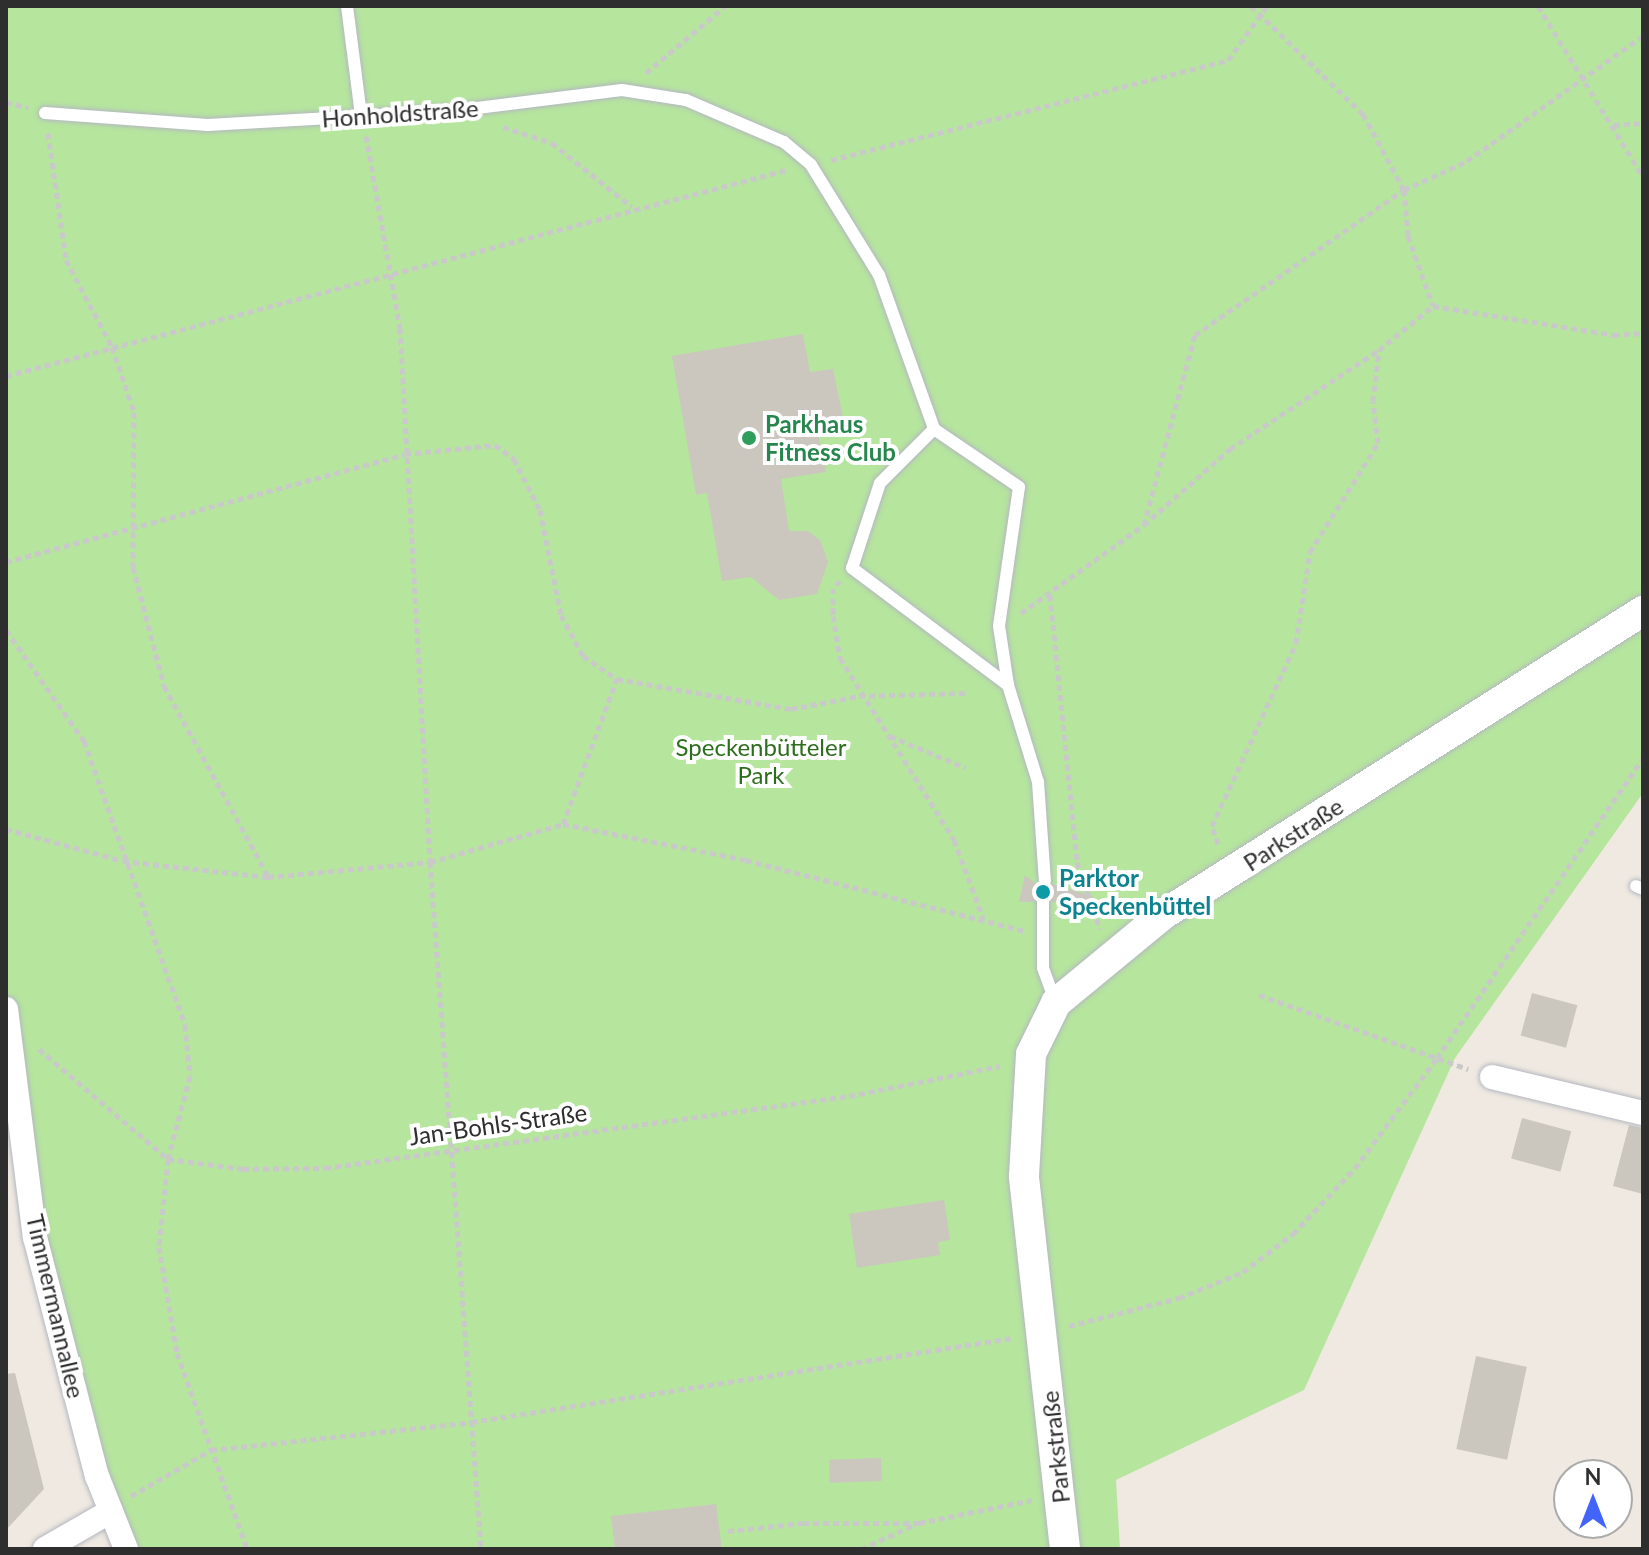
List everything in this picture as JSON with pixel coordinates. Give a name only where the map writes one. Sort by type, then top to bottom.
[{"type":"street","name":"Parkstraße","points":[[1065,1549],[1044,1333],[1024,1176],[1031,1054],[1056,1003],[1109,954],[1643,611]]},
{"type":"street","name":"Timmermannallee","points":[[10,1018],[35,1237],[111,1511],[126,1549]]},
{"type":"street","points":[[1492,1077],[1643,1113]]},
{"type":"street","points":[[45,1549],[111,1511]]},
{"type":"lane","points":[[347,6],[361,116]]},
{"type":"lane","name":"Honholdstraße","points":[[45,113],[208,125],[453,111],[622,90],[686,100],[741,120],[811,165]]},
{"type":"lane","points":[[811,165],[879,275],[934,429],[1019,487],[999,626],[1008,685],[1038,782],[1045,881]]},
{"type":"lane","points":[[934,429],[880,483],[852,568],[1008,685]]},
{"type":"lane","points":[[1043,901],[1041,938],[1056,1003]]},
{"type":"path","points":[[622,90],[725,6]]},
{"type":"path","points":[[1251,6],[1363,114],[1404,190],[1408,236],[1433,306]]},
{"type":"path","points":[[6,376],[633,207],[1228,60],[1267,6]]},
{"type":"path","points":[[1538,6],[1614,125],[1643,177]]},
{"type":"path","points":[[1144,525],[1195,335],[1404,190],[1467,161],[1581,75],[1643,36]]},
{"type":"path","points":[[453,111],[552,143],[633,207]]},
{"type":"path","points":[[45,113],[66,260],[112,347],[134,412],[133,567],[164,686],[268,877]]},
{"type":"path","points":[[361,116],[394,272],[430,862],[481,1549]]},
{"type":"path","points":[[1614,125],[1643,123]]},
{"type":"path","points":[[999,626],[1050,595],[1144,525],[1230,449],[1379,350],[1433,306],[1614,335],[1643,333]]},
{"type":"path","points":[[1229,875],[1212,826],[1296,643],[1310,552],[1378,443],[1373,401],[1379,350]]},
{"type":"path","points":[[6,562],[405,454],[495,445],[514,459],[540,510],[561,615],[583,656],[617,679],[791,709],[859,696],[968,693]]},
{"type":"path","points":[[852,568],[833,588],[833,616],[840,658],[859,696],[889,735],[954,840],[983,919]]},
{"type":"path","points":[[1050,595],[1077,862],[1109,954]]},
{"type":"path","points":[[6,630],[84,741],[123,861],[185,1025],[190,1076],[168,1159],[159,1247],[177,1353],[247,1549]]},
{"type":"path","points":[[563,824],[617,679]]},
{"type":"path","points":[[889,735],[966,768]]},
{"type":"path","points":[[111,1511],[211,1450],[471,1422],[1044,1333],[1179,1298],[1243,1272],[1293,1234],[1355,1168],[1437,1058],[1643,758]]},
{"type":"path","points":[[6,829],[123,861],[268,877],[430,862],[563,824],[746,860],[983,919],[1041,938]]},
{"type":"path","points":[[1259,995],[1492,1077]]},
{"type":"path","points":[[10,1018],[168,1159]]},
{"type":"path","name":"Jan-Bohls-Straße","points":[[168,1159],[243,1169],[325,1168],[451,1148],[849,1096],[995,1068],[1031,1054]]},
{"type":"path","points":[[728,1531],[803,1523],[919,1523],[1060,1494]]},
{"type":"path","points":[[861,1549],[919,1523]]},
{"type":"green space","name":"Speckenbütteler Park","points":[[6,6],[1643,6],[1643,793],[1455,1058],[1304,1390],[1116,1480],[1120,1549],[133,1549],[102,1472],[41,1237],[18,1026],[6,997]]},
{"type":"building","points":[[803,334],[810,372],[833,369],[845,427],[818,433],[826,472],[781,479],[789,531],[808,531],[820,540],[828,562],[817,594],[779,600],[751,577],[722,581],[707,493],[696,495],[672,356]]},
{"type":"building","name":"Parktor Speckenbüttel","points":[[1025,875],[1042,889],[1053,884],[1093,896],[1092,902],[1052,902],[1044,892],[1034,902],[1019,902]]},
{"type":"building","points":[[1532,993],[1577,1005],[1566,1048],[1521,1036]]},
{"type":"building","points":[[1522,1118],[1571,1131],[1560,1172],[1511,1159]]},
{"type":"building","points":[[1629,1125],[1643,1128],[1643,1194],[1613,1186]]},
{"type":"building","points":[[944,1200],[950,1240],[938,1242],[940,1255],[857,1268],[849,1214]]},
{"type":"building","points":[[1476,1356],[1527,1367],[1507,1460],[1456,1449]]},
{"type":"building","points":[[15,1373],[44,1489],[6,1530],[6,1374]]},
{"type":"building","points":[[881,1458],[882,1481],[830,1483],[829,1460]]},
{"type":"building","points":[[716,1504],[722,1549],[615,1549],[611,1516]]},
{"type":"place","name":"Parkhaus Fitness Club","points":[[749,438]]},
{"type":"place","name":"Parktor Speckenbüttel","points":[[1043,892]]}]
